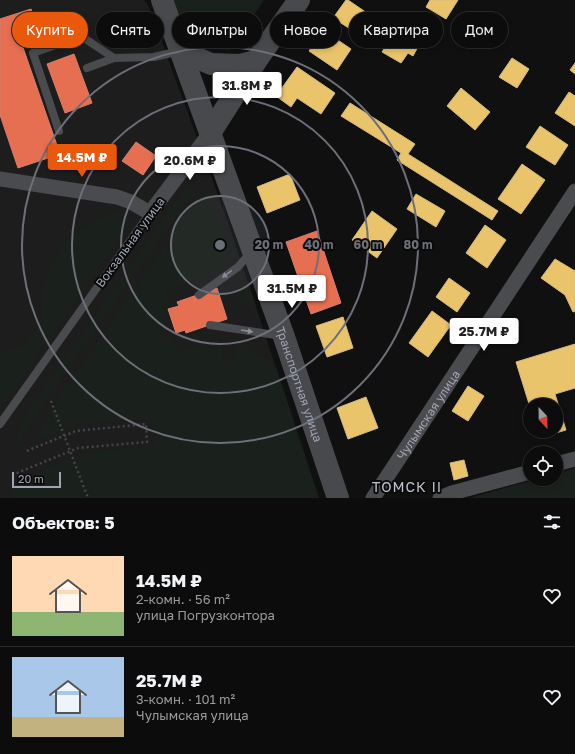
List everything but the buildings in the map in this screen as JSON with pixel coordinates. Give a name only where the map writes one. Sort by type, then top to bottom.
[{"type":"main road","name":"Транспортная улица","points":[[162,0],[284,337],[338,498]]},
{"type":"main road","name":"Вокзальная улица","points":[[210,133],[256,61],[299,0]]},
{"type":"main road","points":[[181,51],[211,64],[240,65],[256,61]]},
{"type":"street","name":"Вокзальная улица","points":[[150,213],[210,133]]},
{"type":"street","points":[[0,179],[117,197],[131,202],[150,213]]},
{"type":"street","name":"Чулымская улица","points":[[373,498],[575,191]]},
{"type":"street","points":[[563,462],[575,459]]},
{"type":"street","points":[[440,498],[452,493],[523,474]]},
{"type":"lane","points":[[59,131],[33,53],[82,36],[114,58]]},
{"type":"lane","points":[[87,68],[114,58],[154,57],[181,51]]},
{"type":"lane","name":"Вокзальная улица","points":[[0,424],[150,213]]},
{"type":"lane","points":[[199,295],[238,267],[253,250]]},
{"type":"lane","points":[[210,325],[284,337]]},
{"type":"path","points":[[50,401],[88,498]]},
{"type":"path","points":[[12,474],[78,448],[147,442],[146,424],[76,431],[24,452]]},
{"type":"shaded area","points":[[0,0],[144,0],[151,12],[96,12],[96,48],[164,48],[230,228],[319,498],[0,498]]},
{"type":"shaded area","points":[[173,0],[264,0],[256,12],[179,12]]},
{"type":"shaded area","points":[[211,48],[231,48],[230,50]]},
{"type":"shaded area","points":[[187,184],[194,190],[49,396],[15,449],[22,419]]},
{"type":"shaded area","points":[[203,194],[210,198],[230,249],[220,270],[165,292],[170,305],[164,307],[168,318],[158,323],[163,338],[171,336],[178,352],[219,339],[224,361],[237,357],[233,337],[257,352],[276,367],[319,498],[10,498],[18,480],[80,454],[156,444],[151,420],[78,424],[35,443],[37,436],[60,396]]},
{"type":"shaded area","points":[[115,212],[127,214],[130,217],[129,225],[0,410],[0,353],[26,343],[42,321],[42,290],[50,267],[65,241],[93,220]]},
{"type":"shaded area","points":[[248,281],[256,306],[245,305],[237,297],[240,287]]},
{"type":"shaded area","points":[[575,468],[575,498],[469,498],[523,483],[523,486],[563,486],[563,472]]},
{"type":"district","name":"ТОМСК II","points":[[407,486]]}]
